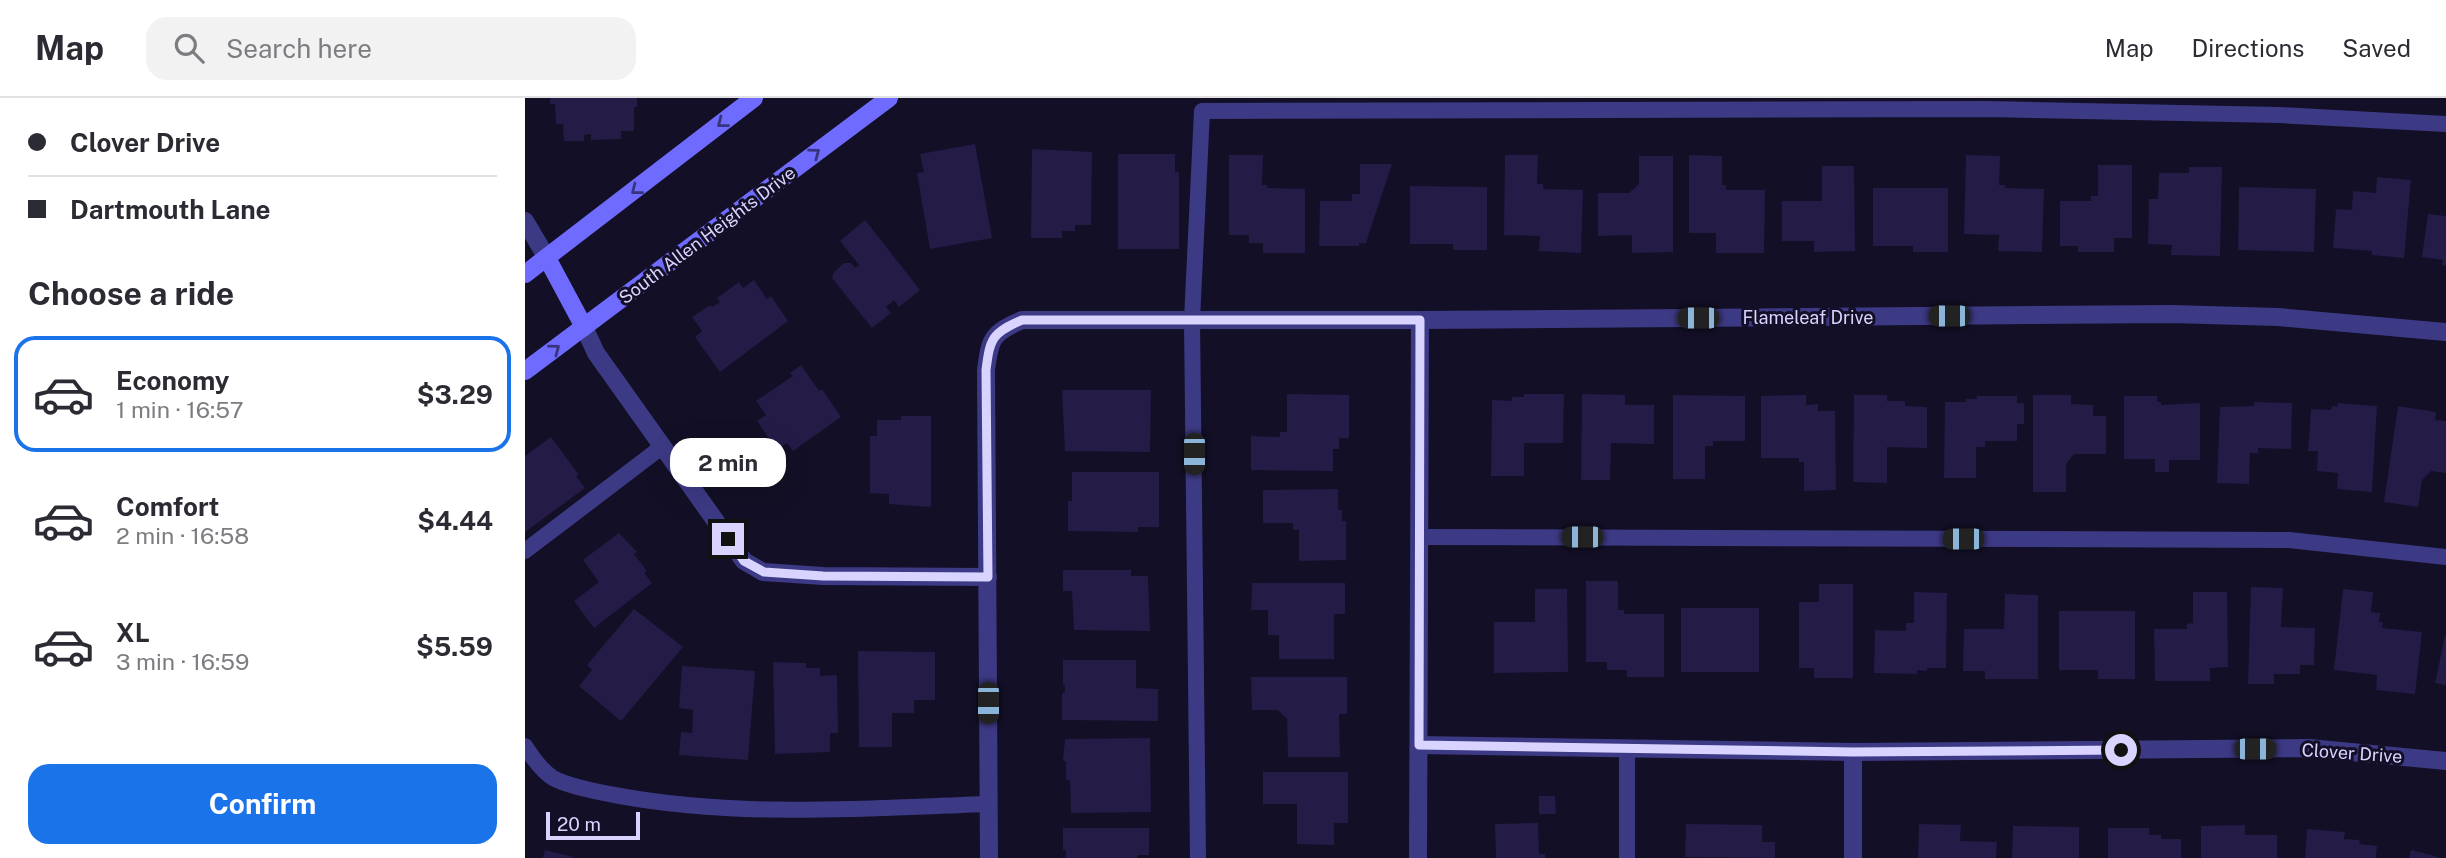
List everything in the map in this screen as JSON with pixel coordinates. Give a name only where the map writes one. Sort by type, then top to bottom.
[{"type":"main road","points":[[525,274],[754,98]]},
{"type":"main road","name":"South Allen Heights Drive","points":[[525,371],[889,98]]},
{"type":"main road","points":[[547,258],[584,327]]},
{"type":"street","points":[[525,220],[547,258]]},
{"type":"street","name":"Flameleaf Drive","points":[[988,577],[986,370],[989,344],[1003,329],[1022,320],[2172,314],[2278,317],[2446,332]]},
{"type":"street","points":[[1418,858],[1420,320]]},
{"type":"street","points":[[584,327],[596,353],[744,561],[764,572],[823,576],[988,577],[989,858]]},
{"type":"street","name":"Clover Drive","points":[[1419,745],[1853,752],[2309,748],[2446,761]]},
{"type":"street","points":[[1853,752],[1853,858]]},
{"type":"lane","points":[[1198,858],[1192,320],[1202,111],[1987,109],[2279,115],[2446,124]]},
{"type":"lane","points":[[525,551],[663,446]]},
{"type":"lane","points":[[1419,537],[2289,540],[2446,557]]},
{"type":"lane","points":[[525,746],[533,758],[554,778],[593,791],[653,802],[713,807],[816,809],[989,804]]},
{"type":"lane","points":[[1627,748],[1627,858]]},
{"type":"building","points":[[550,98],[637,98],[637,107],[634,107],[634,131],[621,131],[621,139],[591,140],[591,134],[584,135],[584,141],[564,141],[563,124],[556,124],[555,104],[550,104]]},
{"type":"building","points":[[975,144],[992,238],[930,249],[917,173],[924,172],[920,154]]},
{"type":"building","points":[[1032,149],[1092,152],[1091,225],[1075,225],[1075,231],[1062,231],[1062,238],[1031,238]]},
{"type":"building","points":[[1118,154],[1175,154],[1175,172],[1179,172],[1179,249],[1118,249]]},
{"type":"building","points":[[1229,155],[1263,155],[1262,185],[1267,185],[1267,188],[1305,189],[1305,253],[1263,253],[1263,243],[1249,243],[1249,235],[1229,235]]},
{"type":"building","points":[[1505,155],[1538,155],[1537,184],[1543,184],[1543,189],[1583,190],[1581,253],[1539,251],[1540,236],[1504,235]]},
{"type":"building","points":[[1689,155],[1722,156],[1722,185],[1726,185],[1726,190],[1765,190],[1764,253],[1716,253],[1716,233],[1689,233]]},
{"type":"building","points":[[1966,155],[2000,156],[1999,185],[2005,185],[2005,188],[2044,189],[2042,252],[1998,251],[1999,235],[1964,234]]},
{"type":"building","points":[[1639,156],[1673,156],[1673,252],[1632,253],[1632,235],[1598,236],[1598,193],[1629,193],[1639,184]]},
{"type":"building","points":[[1360,164],[1392,164],[1366,243],[1359,243],[1359,246],[1319,246],[1320,201],[1352,201],[1352,194],[1360,194]]},
{"type":"building","points":[[2098,165],[2132,165],[2132,238],[2114,238],[2114,252],[2078,252],[2078,246],[2060,246],[2060,201],[2091,201],[2091,196],[2098,196]]},
{"type":"building","points":[[1822,166],[1854,166],[1855,251],[1814,252],[1814,241],[1782,241],[1782,201],[1822,201]]},
{"type":"building","points":[[2189,167],[2222,167],[2220,256],[2171,255],[2172,245],[2148,244],[2149,199],[2158,199],[2159,173],[2189,173]]},
{"type":"building","points":[[2377,177],[2411,180],[2404,258],[2372,255],[2372,251],[2333,248],[2336,209],[2352,210],[2353,191],[2376,193]]},
{"type":"building","points":[[1410,186],[1487,187],[1487,250],[1453,250],[1453,244],[1410,244]]},
{"type":"building","points":[[2239,187],[2316,189],[2314,252],[2238,250]]},
{"type":"building","points":[[1873,188],[1948,188],[1948,252],[1913,252],[1913,246],[1873,246]]},
{"type":"building","points":[[2428,214],[2446,216],[2446,266],[2442,265],[2443,260],[2422,257]]},
{"type":"building","points":[[865,220],[920,290],[899,307],[894,300],[886,307],[891,313],[872,328],[832,278],[834,272],[844,263],[851,263],[855,268],[859,265],[840,241]]},
{"type":"building","points":[[754,280],[767,299],[771,296],[788,321],[720,372],[695,337],[702,331],[692,317],[720,302],[717,298],[739,282],[743,288]]},
{"type":"building","points":[[801,365],[841,417],[793,451],[787,443],[777,450],[757,421],[766,415],[756,401],[793,376],[790,373]]},
{"type":"building","points":[[1062,390],[1151,390],[1150,452],[1065,451]]},
{"type":"building","points":[[1287,394],[1349,395],[1349,438],[1339,438],[1339,449],[1333,449],[1333,471],[1251,470],[1251,436],[1280,437],[1280,432],[1287,432]]},
{"type":"building","points":[[1524,394],[1564,394],[1563,443],[1524,443],[1524,476],[1491,476],[1492,400],[1512,401],[1512,397],[1524,397]]},
{"type":"building","points":[[1582,394],[1625,395],[1625,405],[1654,405],[1654,444],[1611,443],[1610,480],[1581,480]]},
{"type":"building","points":[[1673,395],[1745,396],[1745,441],[1713,441],[1713,446],[1705,446],[1705,479],[1673,479]]},
{"type":"building","points":[[1806,395],[1806,405],[1818,404],[1818,411],[1835,411],[1836,490],[1804,491],[1804,462],[1799,462],[1799,458],[1761,458],[1761,396]]},
{"type":"building","points":[[1854,395],[1887,395],[1887,401],[1905,401],[1905,406],[1927,407],[1927,448],[1887,447],[1887,483],[1853,482]]},
{"type":"building","points":[[2033,395],[2071,395],[2071,404],[2093,405],[2093,416],[2106,416],[2106,454],[2074,454],[2066,464],[2066,492],[2033,492]]},
{"type":"building","points":[[1977,396],[2017,396],[2017,403],[2024,403],[2024,424],[2017,424],[2017,441],[1985,441],[1985,447],[1976,447],[1976,478],[1944,478],[1945,402],[1966,402],[1966,399],[1977,399]]},
{"type":"building","points":[[2124,396],[2157,396],[2157,402],[2161,402],[2161,405],[2200,403],[2200,460],[2169,460],[2169,472],[2155,472],[2155,459],[2124,459]]},
{"type":"building","points":[[2254,402],[2292,403],[2291,449],[2258,448],[2258,453],[2250,453],[2249,484],[2217,483],[2220,407],[2254,406]]},
{"type":"building","points":[[2338,403],[2377,406],[2372,492],[2337,489],[2338,473],[2317,471],[2318,451],[2308,451],[2311,409],[2331,410],[2332,406],[2338,407]]},
{"type":"building","points":[[2398,406],[2436,412],[2435,420],[2446,421],[2446,473],[2431,471],[2422,480],[2418,507],[2384,502]]},
{"type":"building","points":[[901,416],[931,416],[931,507],[889,504],[889,494],[870,493],[870,436],[877,436],[877,420],[901,420]]},
{"type":"building","points":[[551,437],[579,475],[576,476],[585,488],[525,532],[525,456]]},
{"type":"building","points":[[1072,472],[1159,472],[1159,527],[1138,527],[1138,532],[1068,531]]},
{"type":"building","points":[[1338,489],[1338,510],[1342,510],[1342,521],[1346,521],[1346,560],[1299,561],[1299,530],[1293,530],[1293,523],[1263,523],[1263,490]]},
{"type":"building","points":[[619,533],[637,552],[634,554],[652,583],[594,628],[574,601],[599,582],[583,560]]},
{"type":"building","points":[[1063,570],[1131,570],[1131,576],[1148,576],[1150,631],[1074,630],[1072,591],[1063,591]]},
{"type":"building","points":[[1586,581],[1618,581],[1618,610],[1624,610],[1624,614],[1664,614],[1664,677],[1627,677],[1627,670],[1607,670],[1607,662],[1586,662]]},
{"type":"building","points":[[1252,583],[1345,583],[1345,614],[1334,614],[1334,659],[1279,659],[1279,635],[1268,635],[1268,610],[1251,610]]},
{"type":"building","points":[[1819,584],[1853,584],[1853,678],[1814,678],[1814,668],[1799,668],[1799,602],[1819,602]]},
{"type":"building","points":[[2251,587],[2283,588],[2281,627],[2315,628],[2314,665],[2300,665],[2300,674],[2274,674],[2274,684],[2248,684]]},
{"type":"building","points":[[1535,589],[1567,589],[1568,672],[1494,673],[1494,622],[1535,622]]},
{"type":"building","points":[[2343,589],[2373,592],[2371,612],[2380,613],[2379,622],[2383,622],[2382,628],[2422,632],[2415,694],[2376,690],[2377,675],[2334,670]]},
{"type":"building","points":[[1914,592],[1947,593],[1946,668],[1917,670],[1917,674],[1874,673],[1875,630],[1906,631],[1906,623],[1914,623]]},
{"type":"building","points":[[2193,592],[2227,592],[2228,667],[2210,668],[2210,681],[2155,681],[2154,629],[2187,629],[2187,624],[2193,623]]},
{"type":"building","points":[[2005,594],[2038,595],[2038,679],[1985,679],[1985,671],[1963,671],[1964,629],[2004,629]]},
{"type":"building","points":[[1681,608],[1759,608],[1759,672],[1681,672]]},
{"type":"building","points":[[634,609],[683,647],[621,721],[579,686],[592,670],[587,665]]},
{"type":"building","points":[[2059,611],[2135,611],[2135,679],[2098,679],[2098,670],[2059,670]]},
{"type":"building","points":[[2446,636],[2446,685],[2435,683]]},
{"type":"building","points":[[858,651],[935,652],[935,700],[914,700],[914,713],[892,713],[892,747],[859,747]]},
{"type":"building","points":[[1063,660],[1136,660],[1136,688],[1158,689],[1158,721],[1062,720],[1062,693],[1065,693]]},
{"type":"building","points":[[773,662],[806,663],[806,668],[820,668],[820,676],[837,675],[838,733],[830,733],[830,752],[775,754]]},
{"type":"building","points":[[682,666],[755,671],[748,760],[679,755],[681,732],[692,733],[693,710],[679,708]]},
{"type":"building","points":[[1251,677],[1347,677],[1347,714],[1339,714],[1340,757],[1288,757],[1287,719],[1278,710],[1252,710]]},
{"type":"building","points":[[1150,738],[1151,812],[1071,813],[1070,780],[1066,780],[1066,761],[1063,761],[1065,739]]},
{"type":"building","points":[[1263,772],[1348,772],[1348,823],[1334,823],[1334,845],[1297,844],[1297,804],[1263,804]]},
{"type":"building","points":[[1539,796],[1555,796],[1556,814],[1539,814]]},
{"type":"building","points":[[1538,823],[1539,854],[1545,854],[1545,858],[1496,858],[1495,824]]},
{"type":"building","points":[[1686,824],[1762,825],[1762,842],[1775,842],[1775,858],[1685,857]]},
{"type":"building","points":[[1919,824],[1961,825],[1960,841],[1997,842],[1996,858],[1918,858]]},
{"type":"building","points":[[2245,825],[2245,835],[2277,835],[2277,858],[2201,858],[2201,826]]},
{"type":"building","points":[[2013,826],[2079,827],[2079,858],[2012,858]]},
{"type":"building","points":[[1063,828],[1149,828],[1149,855],[1138,855],[1137,858],[1066,858],[1066,850],[1063,850]]},
{"type":"building","points":[[2108,828],[2149,828],[2149,835],[2161,835],[2161,839],[2181,839],[2181,858],[2108,858]]},
{"type":"building","points":[[2307,829],[2345,832],[2344,839],[2360,840],[2359,844],[2377,846],[2376,858],[2305,858]]},
{"type":"building","points":[[545,850],[573,857],[573,858],[543,858]]},
{"type":"building","points":[[2411,850],[2431,855],[2440,858],[2409,858]]},
{"type":"route","points":[[728,539],[744,561],[764,572],[823,576],[988,577],[986,370],[989,344],[1003,329],[1022,320],[1420,320],[1419,745],[1853,752],[2121,750]]}]
